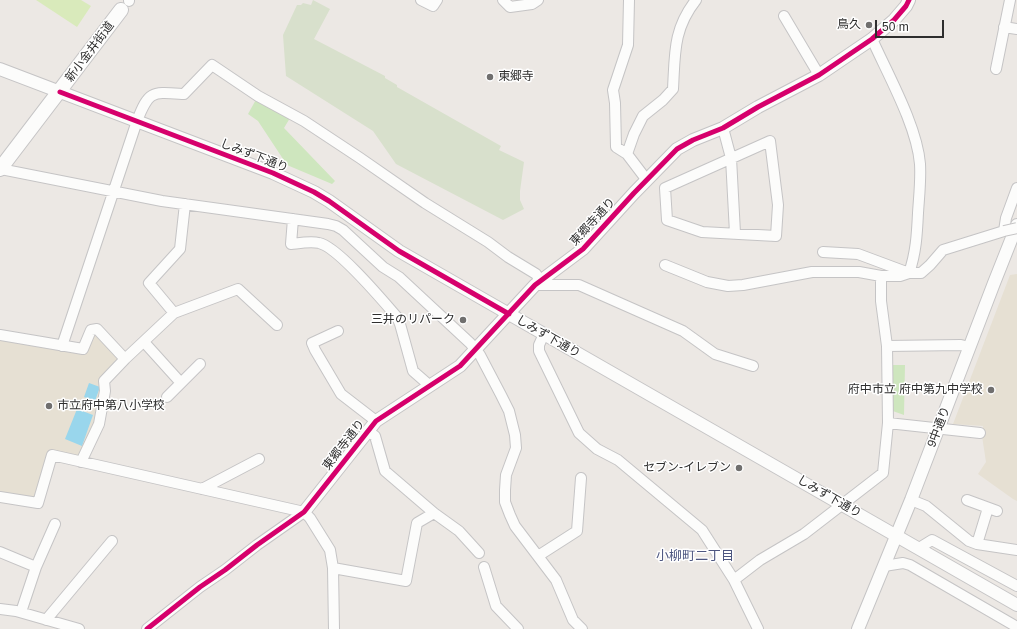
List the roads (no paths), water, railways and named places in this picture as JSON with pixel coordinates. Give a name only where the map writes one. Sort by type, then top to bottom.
[{"type":"main road","name":"新小金井街道","points":[[0,169],[126,4]]},
{"type":"street","points":[[421,0],[433,6],[437,0]]},
{"type":"street","points":[[503,0],[510,7],[532,4],[538,0]]},
{"type":"street","points":[[629,0],[628,44],[613,90],[615,103],[616,148],[627,154],[646,179]]},
{"type":"street","points":[[627,154],[634,134],[643,116],[663,100],[673,89],[673,71],[677,35],[687,11],[696,0]]},
{"type":"street","name":"東郷寺通り","points":[[304,512],[376,421],[428,385],[460,366],[538,283],[583,249],[646,179],[677,149],[685,144],[723,128],[819,75],[872,39],[894,20],[909,0]]},
{"type":"street","points":[[996,69],[1010,0]]},
{"type":"street","points":[[784,16],[819,75]]},
{"type":"street","points":[[1004,27],[1017,29]]},
{"type":"street","points":[[872,39],[905,112],[920,164],[915,257],[909,273]]},
{"type":"street","points":[[62,346],[137,121],[148,98],[152,94],[156,93],[184,94],[212,65],[258,96],[304,121],[425,203],[536,274],[538,283],[579,285],[683,331],[715,354],[754,366]]},
{"type":"street","name":"しみず下通り","points":[[0,69],[273,174],[314,192],[399,251],[920,548],[1017,605]]},
{"type":"street","points":[[723,128],[731,158],[735,233]]},
{"type":"street","points":[[770,141],[778,205],[776,236],[702,232],[667,220],[665,188],[731,158],[770,141]]},
{"type":"street","points":[[0,169],[114,192],[185,204],[328,224],[343,230],[383,267],[399,278],[475,349],[489,370],[509,411],[515,435],[516,448],[506,476],[505,502],[515,526],[556,580],[573,620],[582,629]]},
{"type":"street","points":[[1004,231],[1006,218],[1017,188]]},
{"type":"street","points":[[174,313],[149,284],[180,249],[185,204]]},
{"type":"street","points":[[293,219],[291,244],[319,243],[328,247],[355,271],[397,317],[413,371],[428,385]]},
{"type":"street","name":"9中通り","points":[[858,629],[939,429],[1017,224]]},
{"type":"street","points":[[665,266],[707,282],[728,286],[742,286],[812,272],[859,272],[881,276],[900,276],[909,273],[921,273],[930,266],[943,250],[1017,228]]},
{"type":"street","points":[[823,252],[858,254],[909,273]]},
{"type":"street","points":[[734,580],[760,560],[804,534],[883,473],[888,423],[887,346],[881,302],[881,276]]},
{"type":"street","points":[[81,462],[99,424],[105,391],[104,381],[124,359],[174,313],[238,289],[277,325]]},
{"type":"street","points":[[0,335],[83,349],[91,330],[97,329],[124,359]]},
{"type":"street","points":[[338,331],[312,343],[341,394],[376,421]]},
{"type":"street","points":[[544,334],[539,345],[539,351],[579,433],[597,449],[618,460],[702,530],[734,580],[758,629]]},
{"type":"street","points":[[144,342],[180,383]]},
{"type":"street","points":[[887,346],[961,345],[969,347]]},
{"type":"street","points":[[167,397],[200,364]]},
{"type":"street","points":[[888,423],[980,433]]},
{"type":"street","points":[[367,431],[375,436],[385,471],[434,513],[459,531],[480,553]]},
{"type":"street","points":[[0,497],[38,503],[52,455],[304,512],[310,518],[330,550],[333,568],[334,629]]},
{"type":"street","points":[[202,489],[259,459]]},
{"type":"street","points":[[538,556],[577,531],[581,478]]},
{"type":"street","points":[[911,500],[926,506],[969,541],[977,544],[1017,550]]},
{"type":"street","points":[[967,500],[993,509],[977,544]]},
{"type":"street","points":[[147,629],[257,545],[304,512]]},
{"type":"street","points":[[333,568],[406,581],[417,523],[434,513]]},
{"type":"street","points":[[21,612],[36,567],[55,524]]},
{"type":"street","points":[[920,548],[932,540],[1017,586]]},
{"type":"street","points":[[46,620],[112,541]]},
{"type":"street","points":[[0,552],[36,567]]},
{"type":"street","points":[[884,566],[903,563],[910,565],[1017,627]]},
{"type":"street","points":[[484,567],[496,606],[518,629]]},
{"type":"street","points":[[0,608],[21,612],[79,629]]},
{"type":"water","points":[[89,383],[100,387],[95,401],[84,397]]},
{"type":"water","points":[[77,409],[93,415],[82,446],[65,439]]},
{"type":"place","name":"鳥久","points":[[869,25]]},
{"type":"place","name":"東郷寺","points":[[490,77]]},
{"type":"place","name":"三井のリパーク","points":[[463,320]]},
{"type":"place","name":"府中市立 府中第九中学校","points":[[991,390]]},
{"type":"place","name":"市立府中第八小学校","points":[[49,406]]},
{"type":"place","name":"セブン-イレブン","points":[[739,468]]},
{"type":"district","name":"小柳町二丁目","points":[[695,556]]}]
